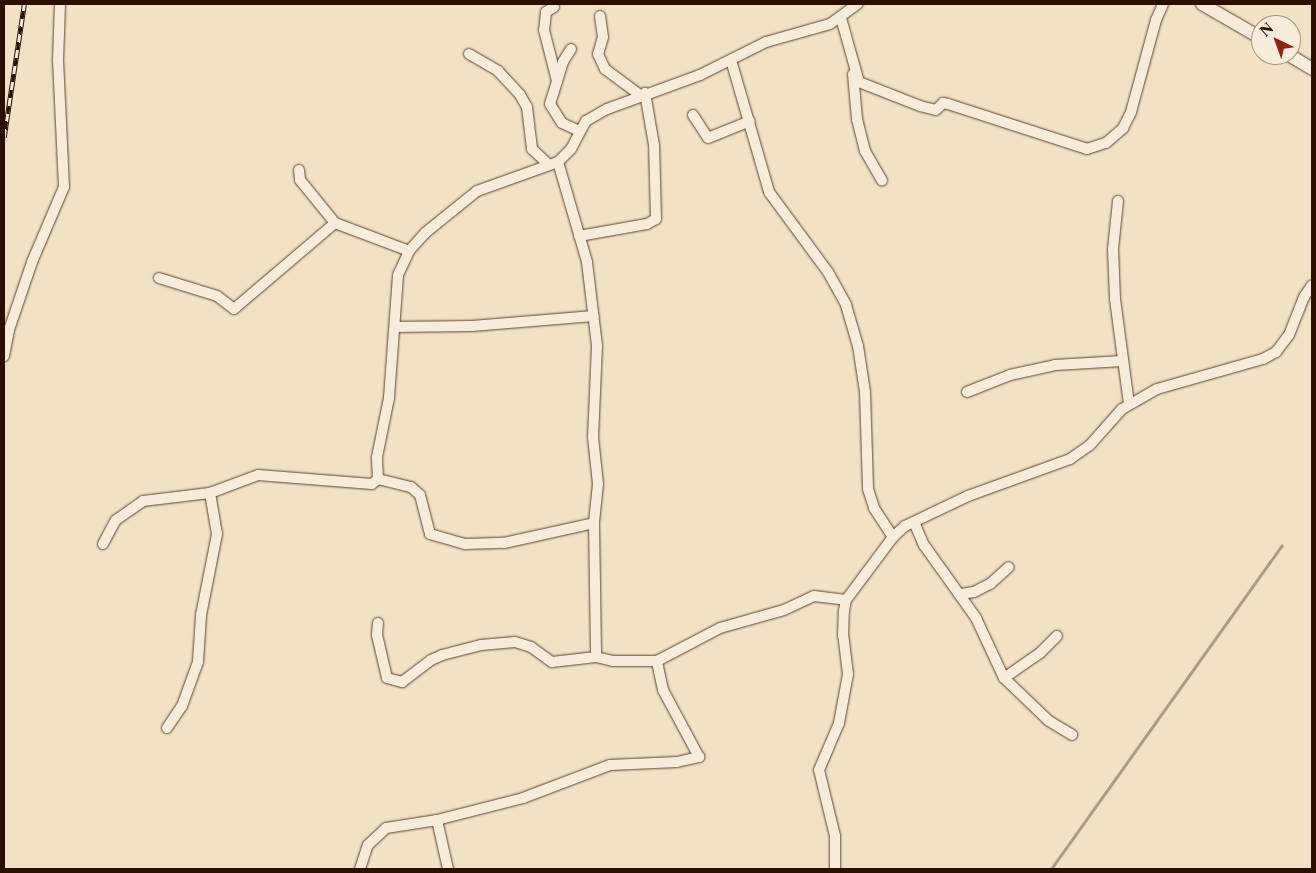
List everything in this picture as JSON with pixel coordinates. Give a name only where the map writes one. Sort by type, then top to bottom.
[{"type":"street","points":[[4,356],[6,330],[64,186],[58,61],[60,4]]},
{"type":"street","points":[[378,479],[377,457],[389,398],[396,327],[398,275],[408,252],[465,198],[552,162],[571,149],[586,121],[607,109],[643,94],[700,75],[731,60],[738,53],[766,42],[841,18],[858,4]]},
{"type":"street","points":[[841,18],[859,82],[936,110],[943,103],[948,104],[1087,149],[1097,148],[1123,128],[1131,112],[1163,4]]},
{"type":"street","points":[[1202,4],[1251,32]]},
{"type":"street","points":[[554,7],[546,12],[544,30],[557,81]]},
{"type":"street","points":[[578,236],[647,224],[656,219],[654,145],[643,94],[605,70],[598,54],[603,37],[600,16]]},
{"type":"street","points":[[571,49],[563,62],[550,104],[562,123],[579,131]]},
{"type":"street","points":[[469,54],[498,71],[520,95],[527,107],[532,149],[552,162],[587,262],[597,346],[593,437],[598,484],[594,523],[596,657]]},
{"type":"street","points":[[851,55],[857,119],[869,159],[882,180]]},
{"type":"street","points":[[731,60],[769,192],[828,272],[846,305],[858,346],[865,392],[870,497],[893,537]]},
{"type":"street","points":[[1301,62],[1312,68]]},
{"type":"street","points":[[693,116],[708,138],[750,121]]},
{"type":"street","points":[[299,170],[300,180],[335,223],[408,252]]},
{"type":"street","points":[[1118,201],[1113,249],[1123,361],[1129,404]]},
{"type":"street","points":[[159,278],[217,296],[236,309],[335,223]]},
{"type":"street","points":[[835,869],[835,836],[819,770],[839,723],[848,674],[843,636],[846,600],[893,537],[914,522],[996,485],[1070,460],[1090,445],[1129,404],[1177,381],[1263,360],[1276,352],[1290,335],[1304,297],[1312,285]]},
{"type":"street","points":[[396,327],[472,326],[594,316]]},
{"type":"street","points":[[967,392],[1010,375],[1055,365],[1123,361]]},
{"type":"street","points":[[103,544],[116,520],[143,501],[210,493],[258,475],[273,474],[368,486],[378,479],[411,487],[420,495],[430,534],[466,544],[504,544],[594,523]]},
{"type":"street","points":[[167,728],[182,706],[198,662],[201,614],[217,534],[210,493]]},
{"type":"street","points":[[914,522],[924,545],[961,594],[1004,678],[1049,721],[1072,735]]},
{"type":"street","points":[[961,594],[974,592],[990,584],[1009,567]]},
{"type":"street","points":[[378,623],[386,671],[393,682],[408,681],[431,660],[481,645],[523,643],[552,662],[596,657],[613,661],[657,661],[720,628],[768,615],[814,596],[846,600]]},
{"type":"street","points":[[1004,678],[1040,653],[1057,636]]},
{"type":"street","points":[[360,869],[368,845],[386,828],[437,820],[523,798],[610,765],[677,762],[699,757],[663,690],[657,661]]},
{"type":"street","points":[[437,820],[448,869]]},
{"type":"waterway","points":[[1051,869],[1281,546]]},
{"type":"railway","points":[[4,137],[24,4]]}]
